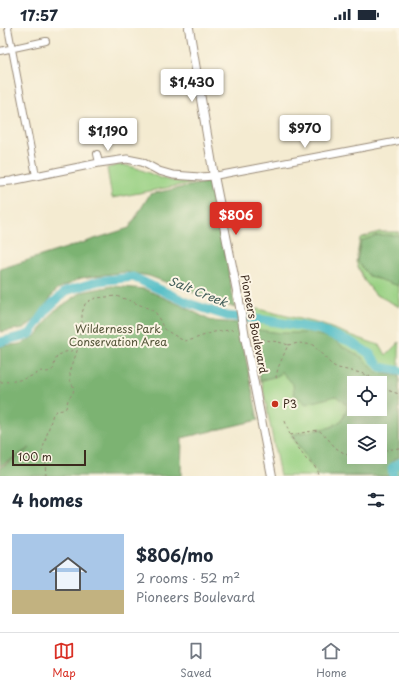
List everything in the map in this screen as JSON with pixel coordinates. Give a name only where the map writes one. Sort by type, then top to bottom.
[{"type":"main road","name":"Pioneers Boulevard","points":[[189,28],[214,176],[239,301],[248,334],[272,476]]},
{"type":"street","points":[[8,28],[36,176]]},
{"type":"street","points":[[0,51],[46,41]]},
{"type":"street","points":[[0,182],[127,159],[142,162],[159,171],[173,175],[200,177],[214,176],[399,141]]},
{"type":"street","points":[[97,154],[99,163]]},
{"type":"path","points":[[46,476],[45,463],[42,453],[43,448],[52,414],[66,408],[68,400],[73,393],[74,388],[70,380],[70,372],[80,345],[82,313],[85,304],[96,298],[116,296],[128,300],[156,313],[167,332],[184,341],[214,332],[238,329]]},
{"type":"path","points":[[248,334],[263,340],[282,342],[288,345],[299,343],[313,345],[332,365],[369,376]]},
{"type":"path","points":[[0,382],[22,380],[41,371],[52,371],[57,356],[71,351],[80,345]]},
{"type":"path","points":[[277,379],[278,368],[288,345]]},
{"type":"path","points":[[387,390],[399,394]]},
{"type":"path","points":[[284,421],[290,435],[305,458],[315,467],[319,476]]},
{"type":"path","points":[[290,435],[318,430],[324,434],[337,448],[347,454]]},
{"type":"path","points":[[387,450],[399,448]]},
{"type":"green space","points":[[119,165],[136,168],[161,178],[177,182],[193,183],[112,198],[107,168]]},
{"type":"green space","points":[[208,182],[215,195],[235,308],[149,276],[125,272],[81,278],[56,290],[36,319],[24,328],[0,332],[0,269],[129,228],[150,194]]},
{"type":"green space","points":[[379,232],[399,232],[399,307],[375,294],[364,280],[356,262],[360,238]]},
{"type":"green space","points":[[377,235],[399,236],[399,286],[369,276],[357,261],[361,241]]},
{"type":"green space","name":"Wilderness Park Conservation Area","points":[[112,286],[145,289],[185,307],[211,321],[239,323],[258,420],[182,438],[181,476],[0,476],[0,468],[30,448],[0,466],[0,346],[21,344],[37,335],[54,311],[82,292]]},
{"type":"green space","points":[[258,309],[320,324],[381,346],[386,355],[399,342],[399,476],[280,476],[248,311]]},
{"type":"green space","points":[[252,329],[280,333],[306,333],[333,338],[341,345],[363,358],[377,373],[399,376],[399,458],[395,458],[390,466],[390,476],[319,476],[291,435],[331,427],[342,420],[347,408],[347,416],[387,416],[387,376],[347,376],[347,405],[336,396],[306,404],[294,394],[293,384],[281,371],[280,375],[260,381]]},
{"type":"waterway","name":"Salt Creek","points":[[0,342],[30,334],[48,308],[66,291],[99,281],[133,277],[191,304],[227,316],[264,320],[318,329],[351,342],[370,354],[380,367],[399,371]]},
{"type":"waterway","points":[[393,476],[392,468],[399,463]]},
{"type":"place","name":"P3","points":[[275,404]]}]
